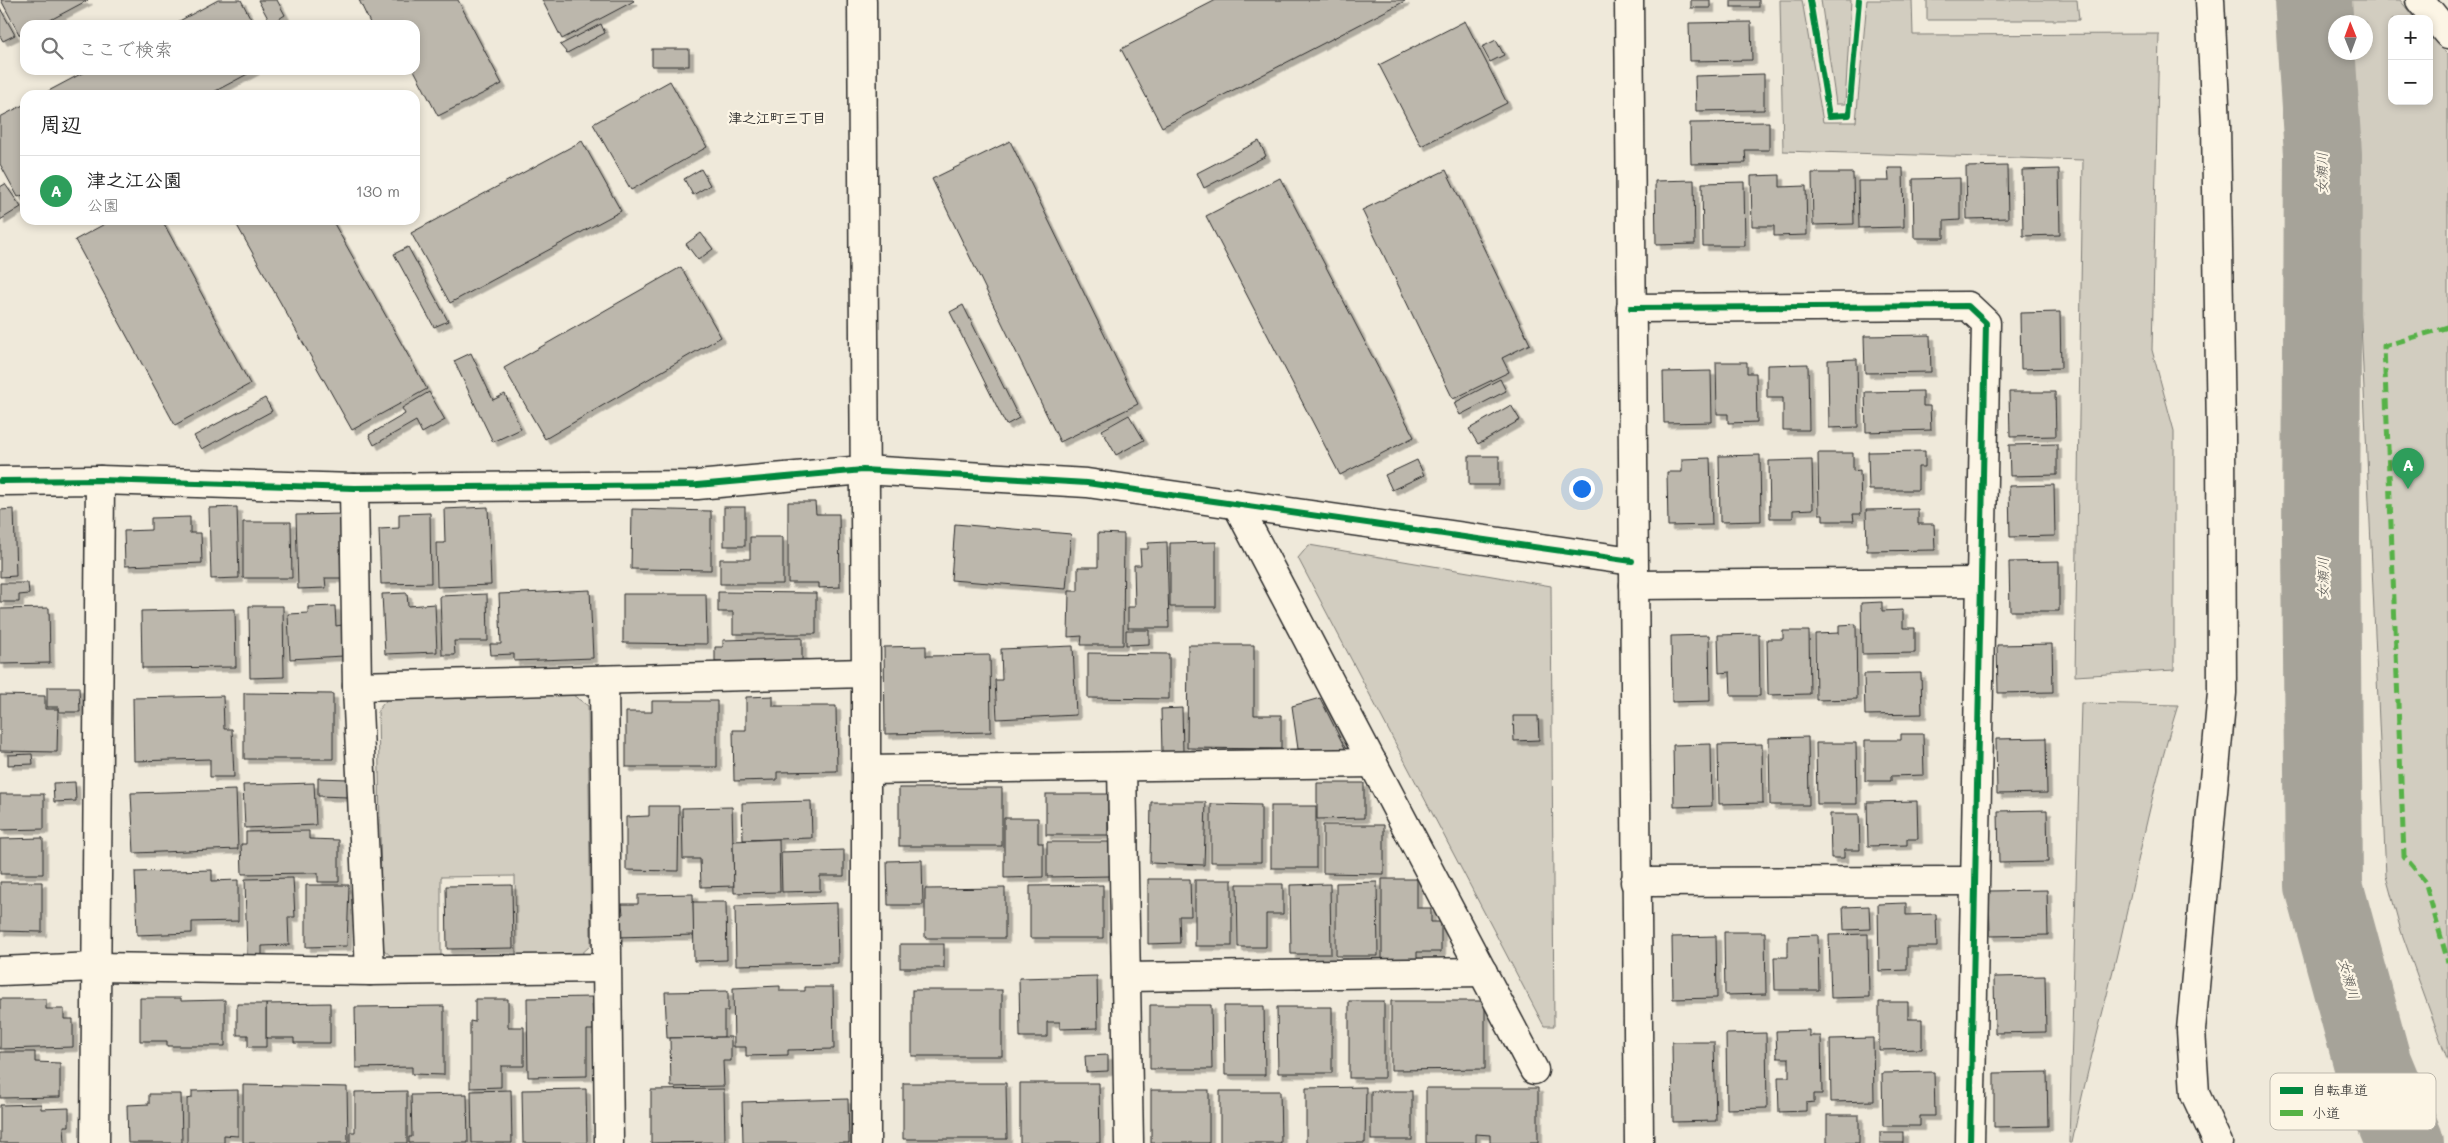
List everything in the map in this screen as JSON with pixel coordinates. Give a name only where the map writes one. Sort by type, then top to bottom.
[{"type":"street","points":[[862,0],[866,673],[866,1143]]},
{"type":"street","points":[[1629,0],[1635,882],[1639,1143]]},
{"type":"street","points":[[2210,0],[2216,135],[2221,413],[2222,693],[2191,1030],[2195,1094],[2218,1143]]},
{"type":"street","points":[[2420,0],[2448,34]]},
{"type":"street","points":[[1631,308],[1968,306],[1986,323],[1970,1143]]},
{"type":"street","points":[[0,481],[100,480],[354,488],[697,485],[864,470],[1087,483],[1236,503],[1633,573],[1980,582]]},
{"type":"street","points":[[95,1143],[100,480]]},
{"type":"street","points":[[354,488],[357,686],[370,971]]},
{"type":"street","points":[[1236,503],[1534,1070]]},
{"type":"street","points":[[357,686],[866,673]]},
{"type":"street","points":[[604,680],[609,1143]]},
{"type":"street","points":[[866,770],[1373,763]]},
{"type":"street","points":[[1122,767],[1129,1143]]},
{"type":"street","points":[[1635,882],[1974,881]]},
{"type":"street","points":[[0,971],[95,967],[370,971],[606,968]]},
{"type":"street","points":[[1126,977],[1483,972]]},
{"type":"shaded area","points":[[1780,0],[1802,0],[1823,122],[1856,122],[1867,0],[1912,0],[1913,35],[2159,34],[2152,350],[2174,431],[2174,670],[2075,676],[2083,160],[1783,151]]},
{"type":"shaded area","points":[[1821,0],[1851,0],[1845,104],[1836,104]]},
{"type":"shaded area","points":[[1927,0],[2077,0],[2079,20],[1927,20]]},
{"type":"shaded area","points":[[2338,0],[2400,0],[2412,15],[2388,15],[2388,105],[2433,105],[2433,39],[2448,55],[2448,1061],[2401,931],[2386,876],[2350,81],[2346,60],[2373,60],[2373,15],[2340,15]]},
{"type":"shaded area","points":[[1309,545],[1551,586],[1554,1026],[1544,1026],[1298,558]]},
{"type":"shaded area","points":[[573,695],[588,706],[591,945],[577,958],[516,958],[515,876],[441,877],[441,958],[393,958],[382,948],[378,710],[390,696]]},
{"type":"shaded area","points":[[2081,703],[2178,705],[2154,791],[2072,1143],[2069,1143]]},
{"type":"building","points":[[1,0],[88,0],[50,20],[20,20],[20,36]]},
{"type":"building","points":[[218,0],[241,0],[251,20],[181,20]]},
{"type":"building","points":[[258,0],[277,0],[285,15],[277,20],[269,20]]},
{"type":"building","points":[[359,0],[458,0],[502,84],[438,116],[417,75],[420,75],[420,20],[369,20]]},
{"type":"building","points":[[542,0],[633,0],[634,1],[562,39]]},
{"type":"building","points":[[1216,0],[1405,1],[1162,127],[1121,49]]},
{"type":"building","points":[[1691,0],[1710,0],[1710,8],[1691,8]]},
{"type":"building","points":[[1731,0],[1759,0],[1759,7],[1731,7]]},
{"type":"building","points":[[0,8],[15,35],[3,41],[0,36]]},
{"type":"building","points":[[1465,21],[1507,103],[1421,146],[1379,65]]},
{"type":"building","points":[[1751,22],[1752,60],[1690,61],[1689,23]]},
{"type":"building","points":[[601,24],[605,33],[567,53],[560,45]]},
{"type":"building","points":[[1496,40],[1504,55],[1490,62],[1482,47]]},
{"type":"building","points":[[652,49],[689,49],[689,66],[652,66]]},
{"type":"building","points":[[1764,74],[1764,110],[1696,111],[1695,76]]},
{"type":"building","points":[[79,75],[246,75],[217,90],[50,90]]},
{"type":"building","points":[[670,81],[707,147],[631,190],[593,124]]},
{"type":"building","points":[[20,107],[20,196],[18,197],[0,164],[0,117]]},
{"type":"building","points":[[1769,122],[1769,150],[1745,150],[1746,163],[1691,164],[1690,123]]},
{"type":"building","points":[[582,141],[621,211],[450,303],[411,233]]},
{"type":"building","points":[[1010,141],[1138,404],[1060,442],[932,179]]},
{"type":"building","points":[[1259,141],[1266,156],[1204,188],[1197,173]]},
{"type":"building","points":[[2007,166],[2008,218],[1967,219],[1966,167]]},
{"type":"building","points":[[1888,168],[1903,168],[1904,227],[1859,228],[1858,181],[1889,181]]},
{"type":"building","points":[[701,169],[710,185],[693,195],[684,179]]},
{"type":"building","points":[[2059,169],[2060,235],[2023,236],[2022,170]]},
{"type":"building","points":[[1446,170],[1530,344],[1502,358],[1509,372],[1453,399],[1362,210]]},
{"type":"building","points":[[1812,173],[1853,173],[1854,224],[1813,225]]},
{"type":"building","points":[[1780,175],[1780,187],[1806,186],[1807,235],[1774,236],[1774,226],[1752,226],[1751,176]]},
{"type":"building","points":[[1280,178],[1414,437],[1340,475],[1206,216]]},
{"type":"building","points":[[1960,178],[1960,220],[1944,221],[1944,238],[1914,238],[1913,179]]},
{"type":"building","points":[[1694,180],[1695,244],[1656,245],[1655,181]]},
{"type":"building","points":[[1744,182],[1745,246],[1703,246],[1702,183]]},
{"type":"building","points":[[5,184],[20,208],[0,220],[0,187]]},
{"type":"building","points":[[103,225],[165,225],[250,384],[175,425],[75,240]]},
{"type":"building","points":[[237,225],[335,225],[427,389],[352,430]]},
{"type":"building","points":[[701,233],[713,249],[698,260],[686,244]]},
{"type":"building","points":[[408,247],[448,321],[434,327],[394,254]]},
{"type":"building","points":[[681,267],[721,337],[545,439],[504,368]]},
{"type":"building","points":[[963,305],[1019,418],[1006,425],[950,312]]},
{"type":"building","points":[[2060,312],[2061,368],[2021,369],[2020,313]]},
{"type":"building","points":[[1930,335],[1931,372],[1865,373],[1864,336]]},
{"type":"building","points":[[471,353],[493,400],[505,394],[521,429],[493,442],[454,361]]},
{"type":"building","points":[[1857,359],[1858,427],[1829,428],[1828,360]]},
{"type":"building","points":[[1716,362],[1747,362],[1747,373],[1756,373],[1757,422],[1728,423],[1728,414],[1717,414]]},
{"type":"building","points":[[1808,364],[1809,430],[1783,430],[1783,398],[1767,398],[1767,365]]},
{"type":"building","points":[[1711,371],[1712,422],[1664,423],[1663,372]]},
{"type":"building","points":[[1500,379],[1506,391],[1460,415],[1454,403]]},
{"type":"building","points":[[1923,391],[1923,406],[1930,406],[1931,430],[1866,432],[1865,392]]},
{"type":"building","points":[[429,392],[445,420],[422,433],[416,421],[374,445],[369,435],[405,414],[402,408]]},
{"type":"building","points":[[2009,392],[2055,392],[2056,436],[2010,437]]},
{"type":"building","points":[[265,398],[272,411],[202,449],[194,436]]},
{"type":"building","points":[[1511,405],[1520,420],[1478,444],[1469,429]]},
{"type":"building","points":[[1129,415],[1144,440],[1116,455],[1102,430]]},
{"type":"building","points":[[2057,444],[2057,475],[2010,476],[2009,445]]},
{"type":"building","points":[[1925,451],[1925,467],[1918,467],[1918,490],[1869,490],[1868,452]]},
{"type":"building","points":[[1818,453],[1853,453],[1853,471],[1860,470],[1861,514],[1853,514],[1854,521],[1823,521],[1823,514],[1819,514]]},
{"type":"building","points":[[1760,455],[1761,521],[1720,522],[1719,456]]},
{"type":"building","points":[[1469,456],[1499,456],[1499,485],[1469,485]]},
{"type":"building","points":[[1710,458],[1712,525],[1668,526],[1667,472],[1682,472],[1682,459]]},
{"type":"building","points":[[1417,460],[1424,475],[1392,490],[1385,475]]},
{"type":"building","points":[[1812,460],[1813,509],[1793,510],[1793,518],[1770,518],[1769,461]]},
{"type":"building","points":[[2054,485],[2055,536],[2010,537],[2009,486]]},
{"type":"building","points":[[788,502],[815,502],[816,514],[839,514],[840,587],[819,588],[819,583],[788,583]]},
{"type":"building","points":[[237,507],[239,578],[211,579],[209,508]]},
{"type":"building","points":[[488,507],[491,585],[437,587],[436,543],[445,543],[444,509]]},
{"type":"building","points":[[724,507],[745,507],[745,546],[724,546]]},
{"type":"building","points":[[14,509],[16,576],[0,577],[0,510]]},
{"type":"building","points":[[632,509],[711,511],[711,570],[631,569]]},
{"type":"building","points":[[1918,509],[1918,524],[1934,524],[1935,550],[1867,551],[1866,510]]},
{"type":"building","points":[[430,513],[431,583],[381,584],[379,529],[399,528],[399,514]]},
{"type":"building","points":[[343,514],[344,578],[325,578],[326,588],[298,589],[296,515]]},
{"type":"building","points":[[190,517],[190,533],[201,533],[202,563],[125,566],[124,531],[151,530],[151,518]]},
{"type":"building","points":[[243,522],[291,522],[292,578],[243,578]]},
{"type":"building","points":[[955,524],[1071,534],[1066,589],[951,580]]},
{"type":"building","points":[[1098,533],[1124,534],[1123,645],[1081,645],[1082,636],[1068,637],[1069,591],[1078,591],[1078,567],[1098,567]]},
{"type":"building","points":[[750,537],[783,537],[783,584],[720,584],[720,559],[750,559]]},
{"type":"building","points":[[1167,542],[1169,628],[1128,628],[1128,607],[1135,607],[1134,565],[1141,565],[1140,549],[1148,549],[1148,543]]},
{"type":"building","points":[[1216,542],[1216,607],[1170,607],[1170,543]]},
{"type":"building","points":[[2059,561],[2059,611],[2010,611],[2009,562]]},
{"type":"building","points":[[0,583],[28,583],[29,594],[19,595],[19,602],[0,602]]},
{"type":"building","points":[[590,590],[593,658],[514,661],[514,654],[491,655],[490,644],[501,644],[499,594]]},
{"type":"building","points":[[718,592],[816,593],[816,634],[733,634],[733,612],[718,612]]},
{"type":"building","points":[[407,593],[408,606],[435,604],[437,652],[385,654],[382,594]]},
{"type":"building","points":[[487,594],[488,641],[454,641],[455,655],[442,655],[440,596]]},
{"type":"building","points":[[623,594],[706,594],[707,644],[623,643]]},
{"type":"building","points":[[1882,602],[1882,611],[1903,610],[1903,628],[1915,628],[1915,653],[1862,654],[1861,603]]},
{"type":"building","points":[[249,606],[283,606],[284,677],[250,678]]},
{"type":"building","points":[[335,606],[336,626],[342,625],[343,656],[290,659],[288,614],[308,613],[308,607]]},
{"type":"building","points":[[49,608],[50,663],[0,664],[0,609]]},
{"type":"building","points":[[235,609],[236,667],[142,668],[141,611]]},
{"type":"building","points":[[1856,624],[1857,699],[1816,700],[1815,634],[1839,633],[1839,625]]},
{"type":"building","points":[[1126,630],[1149,630],[1149,644],[1126,645]]},
{"type":"building","points":[[1783,631],[1809,631],[1810,694],[1768,695],[1767,639],[1783,639]]},
{"type":"building","points":[[1759,634],[1760,696],[1731,696],[1730,672],[1719,673],[1718,635]]},
{"type":"building","points":[[1709,635],[1710,701],[1672,702],[1671,636]]},
{"type":"building","points":[[802,638],[802,670],[724,671],[724,662],[715,662],[715,647],[723,647],[723,640]]},
{"type":"building","points":[[2052,644],[2053,692],[1998,693],[1997,645]]},
{"type":"building","points":[[1188,645],[1254,645],[1254,715],[1281,715],[1281,749],[1187,748]]},
{"type":"building","points":[[926,646],[926,656],[990,655],[991,732],[885,734],[884,647]]},
{"type":"building","points":[[1073,646],[1076,715],[997,719],[995,680],[1002,680],[1001,649]]},
{"type":"building","points":[[1088,653],[1169,654],[1169,699],[1088,698]]},
{"type":"building","points":[[1921,673],[1922,714],[1865,715],[1864,674]]},
{"type":"building","points":[[47,687],[79,687],[80,712],[59,712],[59,707],[47,707]]},
{"type":"building","points":[[244,693],[333,694],[333,759],[244,759]]},
{"type":"building","points":[[0,695],[45,696],[45,709],[58,709],[57,752],[0,751]]},
{"type":"building","points":[[223,696],[224,729],[232,729],[234,777],[210,777],[210,759],[134,761],[133,698]]},
{"type":"building","points":[[773,696],[773,706],[836,706],[837,771],[777,772],[777,780],[734,781],[733,730],[746,730],[746,697]]},
{"type":"building","points":[[1320,698],[1346,750],[1298,749],[1292,706]]},
{"type":"building","points":[[652,701],[717,701],[717,767],[626,767],[626,712],[652,712]]},
{"type":"building","points":[[1182,708],[1183,752],[1162,753],[1161,709]]},
{"type":"building","points":[[1513,716],[1538,716],[1539,740],[1514,741]]},
{"type":"building","points":[[1901,734],[1923,734],[1924,775],[1891,776],[1891,781],[1865,781],[1865,740],[1901,740]]},
{"type":"building","points":[[1808,737],[1809,805],[1770,805],[1769,738]]},
{"type":"building","points":[[2046,738],[2047,793],[1997,794],[1996,739]]},
{"type":"building","points":[[1816,743],[1856,743],[1857,804],[1817,804]]},
{"type":"building","points":[[1711,744],[1712,806],[1674,807],[1673,745]]},
{"type":"building","points":[[1762,744],[1763,803],[1719,804],[1718,745]]},
{"type":"building","points":[[32,754],[33,764],[8,765],[8,755]]},
{"type":"building","points":[[318,778],[349,779],[348,797],[318,796]]},
{"type":"building","points":[[75,782],[76,801],[54,802],[53,783]]},
{"type":"building","points":[[314,783],[316,825],[245,828],[243,785]]},
{"type":"building","points":[[1317,783],[1364,783],[1364,818],[1317,819]]},
{"type":"building","points":[[899,788],[1002,788],[1002,846],[899,846]]},
{"type":"building","points":[[236,790],[238,849],[134,853],[131,793]]},
{"type":"building","points":[[0,794],[44,794],[44,829],[0,830]]},
{"type":"building","points":[[1046,794],[1108,794],[1108,835],[1046,835]]},
{"type":"building","points":[[811,801],[812,838],[743,840],[742,803]]},
{"type":"building","points":[[1917,801],[1918,839],[1907,839],[1907,845],[1868,846],[1867,802]]},
{"type":"building","points":[[1151,802],[1206,802],[1204,865],[1150,863]]},
{"type":"building","points":[[1211,804],[1261,805],[1261,862],[1211,862]]},
{"type":"building","points":[[649,806],[679,806],[678,871],[626,870],[626,817],[649,816]]},
{"type":"building","points":[[1271,806],[1316,806],[1316,868],[1271,868]]},
{"type":"building","points":[[732,807],[734,886],[701,887],[700,859],[683,859],[682,808]]},
{"type":"building","points":[[2047,810],[2048,862],[1999,863],[1998,811]]},
{"type":"building","points":[[1830,814],[1859,814],[1860,850],[1844,850],[1844,858],[1831,858]]},
{"type":"building","points":[[1004,818],[1038,818],[1038,843],[1043,843],[1043,877],[1004,878]]},
{"type":"building","points":[[1323,825],[1384,825],[1384,874],[1323,873]]},
{"type":"building","points":[[309,831],[309,839],[339,840],[339,882],[318,882],[318,873],[242,874],[241,844],[246,844],[246,832]]},
{"type":"building","points":[[43,838],[43,874],[0,874],[0,839]]},
{"type":"building","points":[[779,839],[780,892],[734,893],[733,841]]},
{"type":"building","points":[[1047,842],[1110,842],[1110,876],[1047,877]]},
{"type":"building","points":[[844,850],[844,876],[820,876],[820,891],[782,892],[781,852]]},
{"type":"building","points":[[922,860],[923,905],[888,905],[887,861]]},
{"type":"building","points":[[212,870],[212,881],[238,880],[238,921],[192,922],[192,933],[137,935],[135,872]]},
{"type":"building","points":[[293,878],[295,917],[288,917],[289,945],[262,946],[262,956],[247,957],[245,879]]},
{"type":"building","points":[[1148,879],[1190,879],[1191,916],[1179,916],[1180,943],[1148,944]]},
{"type":"building","points":[[1382,879],[1417,879],[1417,908],[1431,908],[1431,922],[1441,922],[1441,952],[1417,952],[1417,966],[1382,966]]},
{"type":"building","points":[[1195,880],[1232,880],[1232,946],[1195,946]]},
{"type":"building","points":[[0,882],[42,882],[42,932],[0,931]]},
{"type":"building","points":[[1377,882],[1378,956],[1336,956],[1336,883]]},
{"type":"building","points":[[1237,884],[1283,884],[1283,914],[1266,914],[1266,947],[1238,947]]},
{"type":"building","points":[[1330,884],[1331,954],[1291,954],[1290,885]]},
{"type":"building","points":[[306,885],[349,885],[347,946],[306,947]]},
{"type":"building","points":[[512,885],[513,948],[447,949],[446,886]]},
{"type":"building","points":[[1103,885],[1103,938],[1030,938],[1030,886]]},
{"type":"building","points":[[1005,888],[1005,938],[925,938],[925,889]]},
{"type":"building","points":[[2047,890],[2048,935],[1990,936],[1989,891]]},
{"type":"building","points":[[693,894],[694,935],[616,937],[615,914],[623,914],[622,904],[638,904],[638,895]]},
{"type":"building","points":[[693,902],[726,902],[727,960],[694,961]]},
{"type":"building","points":[[837,903],[838,963],[736,965],[735,906]]},
{"type":"building","points":[[1906,903],[1906,915],[1936,914],[1937,947],[1907,947],[1907,970],[1879,971],[1878,904]]},
{"type":"building","points":[[1869,906],[1870,929],[1844,930],[1843,907]]},
{"type":"building","points":[[1724,932],[1765,932],[1766,994],[1725,995]]},
{"type":"building","points":[[1868,934],[1869,997],[1831,998],[1829,935]]},
{"type":"building","points":[[1818,935],[1819,990],[1775,990],[1774,957],[1788,957],[1788,936]]},
{"type":"building","points":[[1716,936],[1717,998],[1673,999],[1672,937]]},
{"type":"building","points":[[900,944],[944,944],[944,968],[900,968]]},
{"type":"building","points":[[1097,976],[1098,1028],[1060,1029],[1060,1022],[1047,1022],[1047,1037],[1020,1037],[1019,978]]},
{"type":"building","points":[[2045,976],[2046,1032],[1995,1033],[1994,977]]},
{"type":"building","points":[[780,986],[780,991],[805,991],[805,987],[833,987],[834,1049],[788,1050],[788,1055],[746,1056],[746,1047],[734,1047],[733,988]]},
{"type":"building","points":[[912,990],[1002,990],[1002,1056],[912,1056]]},
{"type":"building","points":[[728,991],[728,1011],[724,1011],[724,1037],[667,1038],[665,992]]},
{"type":"building","points":[[592,997],[593,1030],[587,1030],[587,1076],[528,1077],[527,998]]},
{"type":"building","points":[[140,998],[181,998],[181,1001],[225,1000],[225,1046],[167,1046],[167,1041],[140,1041]]},
{"type":"building","points":[[0,999],[46,999],[46,1009],[64,1009],[64,1019],[73,1019],[73,1047],[0,1049]]},
{"type":"building","points":[[475,999],[508,999],[508,1027],[524,1027],[524,1066],[501,1066],[501,1087],[470,1088],[470,1021],[475,1022]]},
{"type":"building","points":[[1349,1001],[1384,1001],[1384,1078],[1349,1078]]},
{"type":"building","points":[[1391,1001],[1485,1001],[1485,1069],[1391,1070]]},
{"type":"building","points":[[1879,1002],[1908,1002],[1908,1019],[1922,1019],[1922,1049],[1879,1050]]},
{"type":"building","points":[[330,1003],[330,1043],[294,1043],[294,1038],[266,1038],[266,1004]]},
{"type":"building","points":[[237,1004],[266,1004],[266,1047],[248,1047],[248,1035],[237,1035]]},
{"type":"building","points":[[1150,1005],[1211,1005],[1212,1069],[1150,1069]]},
{"type":"building","points":[[444,1006],[444,1075],[412,1074],[412,1067],[356,1068],[355,1007]]},
{"type":"building","points":[[1224,1006],[1264,1006],[1265,1075],[1225,1075]]},
{"type":"building","points":[[1277,1007],[1332,1007],[1332,1073],[1278,1073]]},
{"type":"building","points":[[1809,1030],[1809,1036],[1821,1036],[1822,1094],[1814,1094],[1814,1102],[1806,1103],[1806,1111],[1779,1112],[1778,1077],[1789,1077],[1789,1058],[1777,1058],[1776,1031]]},
{"type":"building","points":[[1766,1033],[1767,1108],[1727,1109],[1726,1034]]},
{"type":"building","points":[[731,1037],[731,1061],[723,1061],[724,1086],[671,1087],[670,1038]]},
{"type":"building","points":[[1873,1038],[1874,1101],[1831,1102],[1830,1039]]},
{"type":"building","points":[[1672,1042],[1714,1042],[1716,1121],[1673,1122]]},
{"type":"building","points":[[0,1052],[35,1052],[35,1062],[60,1063],[60,1097],[0,1098]]},
{"type":"building","points":[[1108,1055],[1108,1071],[1086,1072],[1085,1056]]},
{"type":"building","points":[[1934,1072],[1935,1116],[1920,1116],[1920,1126],[1883,1126],[1882,1073]]},
{"type":"building","points":[[2047,1072],[2048,1126],[1994,1127],[1994,1073]]},
{"type":"building","points":[[903,1083],[1006,1083],[1007,1139],[903,1139]]},
{"type":"building","points":[[1020,1083],[1099,1083],[1100,1143],[1020,1143]]},
{"type":"building","points":[[243,1085],[347,1087],[348,1143],[243,1143]]},
{"type":"building","points":[[1366,1087],[1365,1143],[1306,1143],[1306,1088]]},
{"type":"building","points":[[1426,1088],[1538,1088],[1538,1143],[1490,1143],[1490,1135],[1476,1134],[1476,1143],[1426,1143]]},
{"type":"building","points":[[586,1089],[587,1143],[523,1143],[522,1090]]},
{"type":"building","points":[[724,1089],[725,1142],[651,1143],[651,1090]]},
{"type":"building","points":[[238,1090],[238,1136],[224,1135],[224,1143],[187,1143],[187,1099],[192,1098],[192,1091]]},
{"type":"building","points":[[511,1090],[512,1143],[472,1143],[471,1091]]},
{"type":"building","points":[[1151,1090],[1209,1090],[1209,1143],[1151,1143]]},
{"type":"building","points":[[407,1091],[407,1143],[350,1143],[350,1132],[355,1132],[355,1092]]},
{"type":"building","points":[[1220,1091],[1280,1091],[1281,1143],[1220,1143]]},
{"type":"building","points":[[1371,1091],[1412,1091],[1412,1140],[1371,1140]]},
{"type":"building","points":[[149,1094],[181,1094],[182,1143],[128,1143],[127,1105],[149,1104]]},
{"type":"building","points":[[467,1094],[468,1143],[409,1143],[409,1137],[412,1137],[411,1095]]},
{"type":"building","points":[[848,1099],[849,1143],[743,1143],[742,1102]]},
{"type":"building","points":[[41,1104],[41,1109],[69,1108],[69,1126],[64,1126],[65,1143],[0,1143],[0,1105]]},
{"type":"building","points":[[1827,1115],[1859,1115],[1859,1143],[1827,1143]]},
{"type":"building","points":[[1880,1132],[1903,1132],[1903,1143],[1880,1143]]},
{"type":"waterway","name":"女瀬川","points":[[2313,0],[2323,154],[2321,540],[2324,886],[2376,1073]]},
{"type":"waterway","name":"女瀬川","points":[[2400,1130],[2405,1143]]},
{"type":"marked path","points":[[2448,327],[2384,346],[2404,856],[2425,881],[2448,962]]},
{"type":"cycle path","points":[[1810,0],[1829,116],[1849,115],[1859,0]]},
{"type":"cycle path","points":[[1631,308],[1968,306],[1986,323],[1970,1143]]},
{"type":"cycle path","points":[[0,481],[100,480],[354,488],[697,485],[863,470],[1087,483],[1632,561]]},
{"type":"place","name":"津之江公園","points":[[2408,489]]},
{"type":"district","name":"津之江町三丁目","points":[[777,118]]}]
